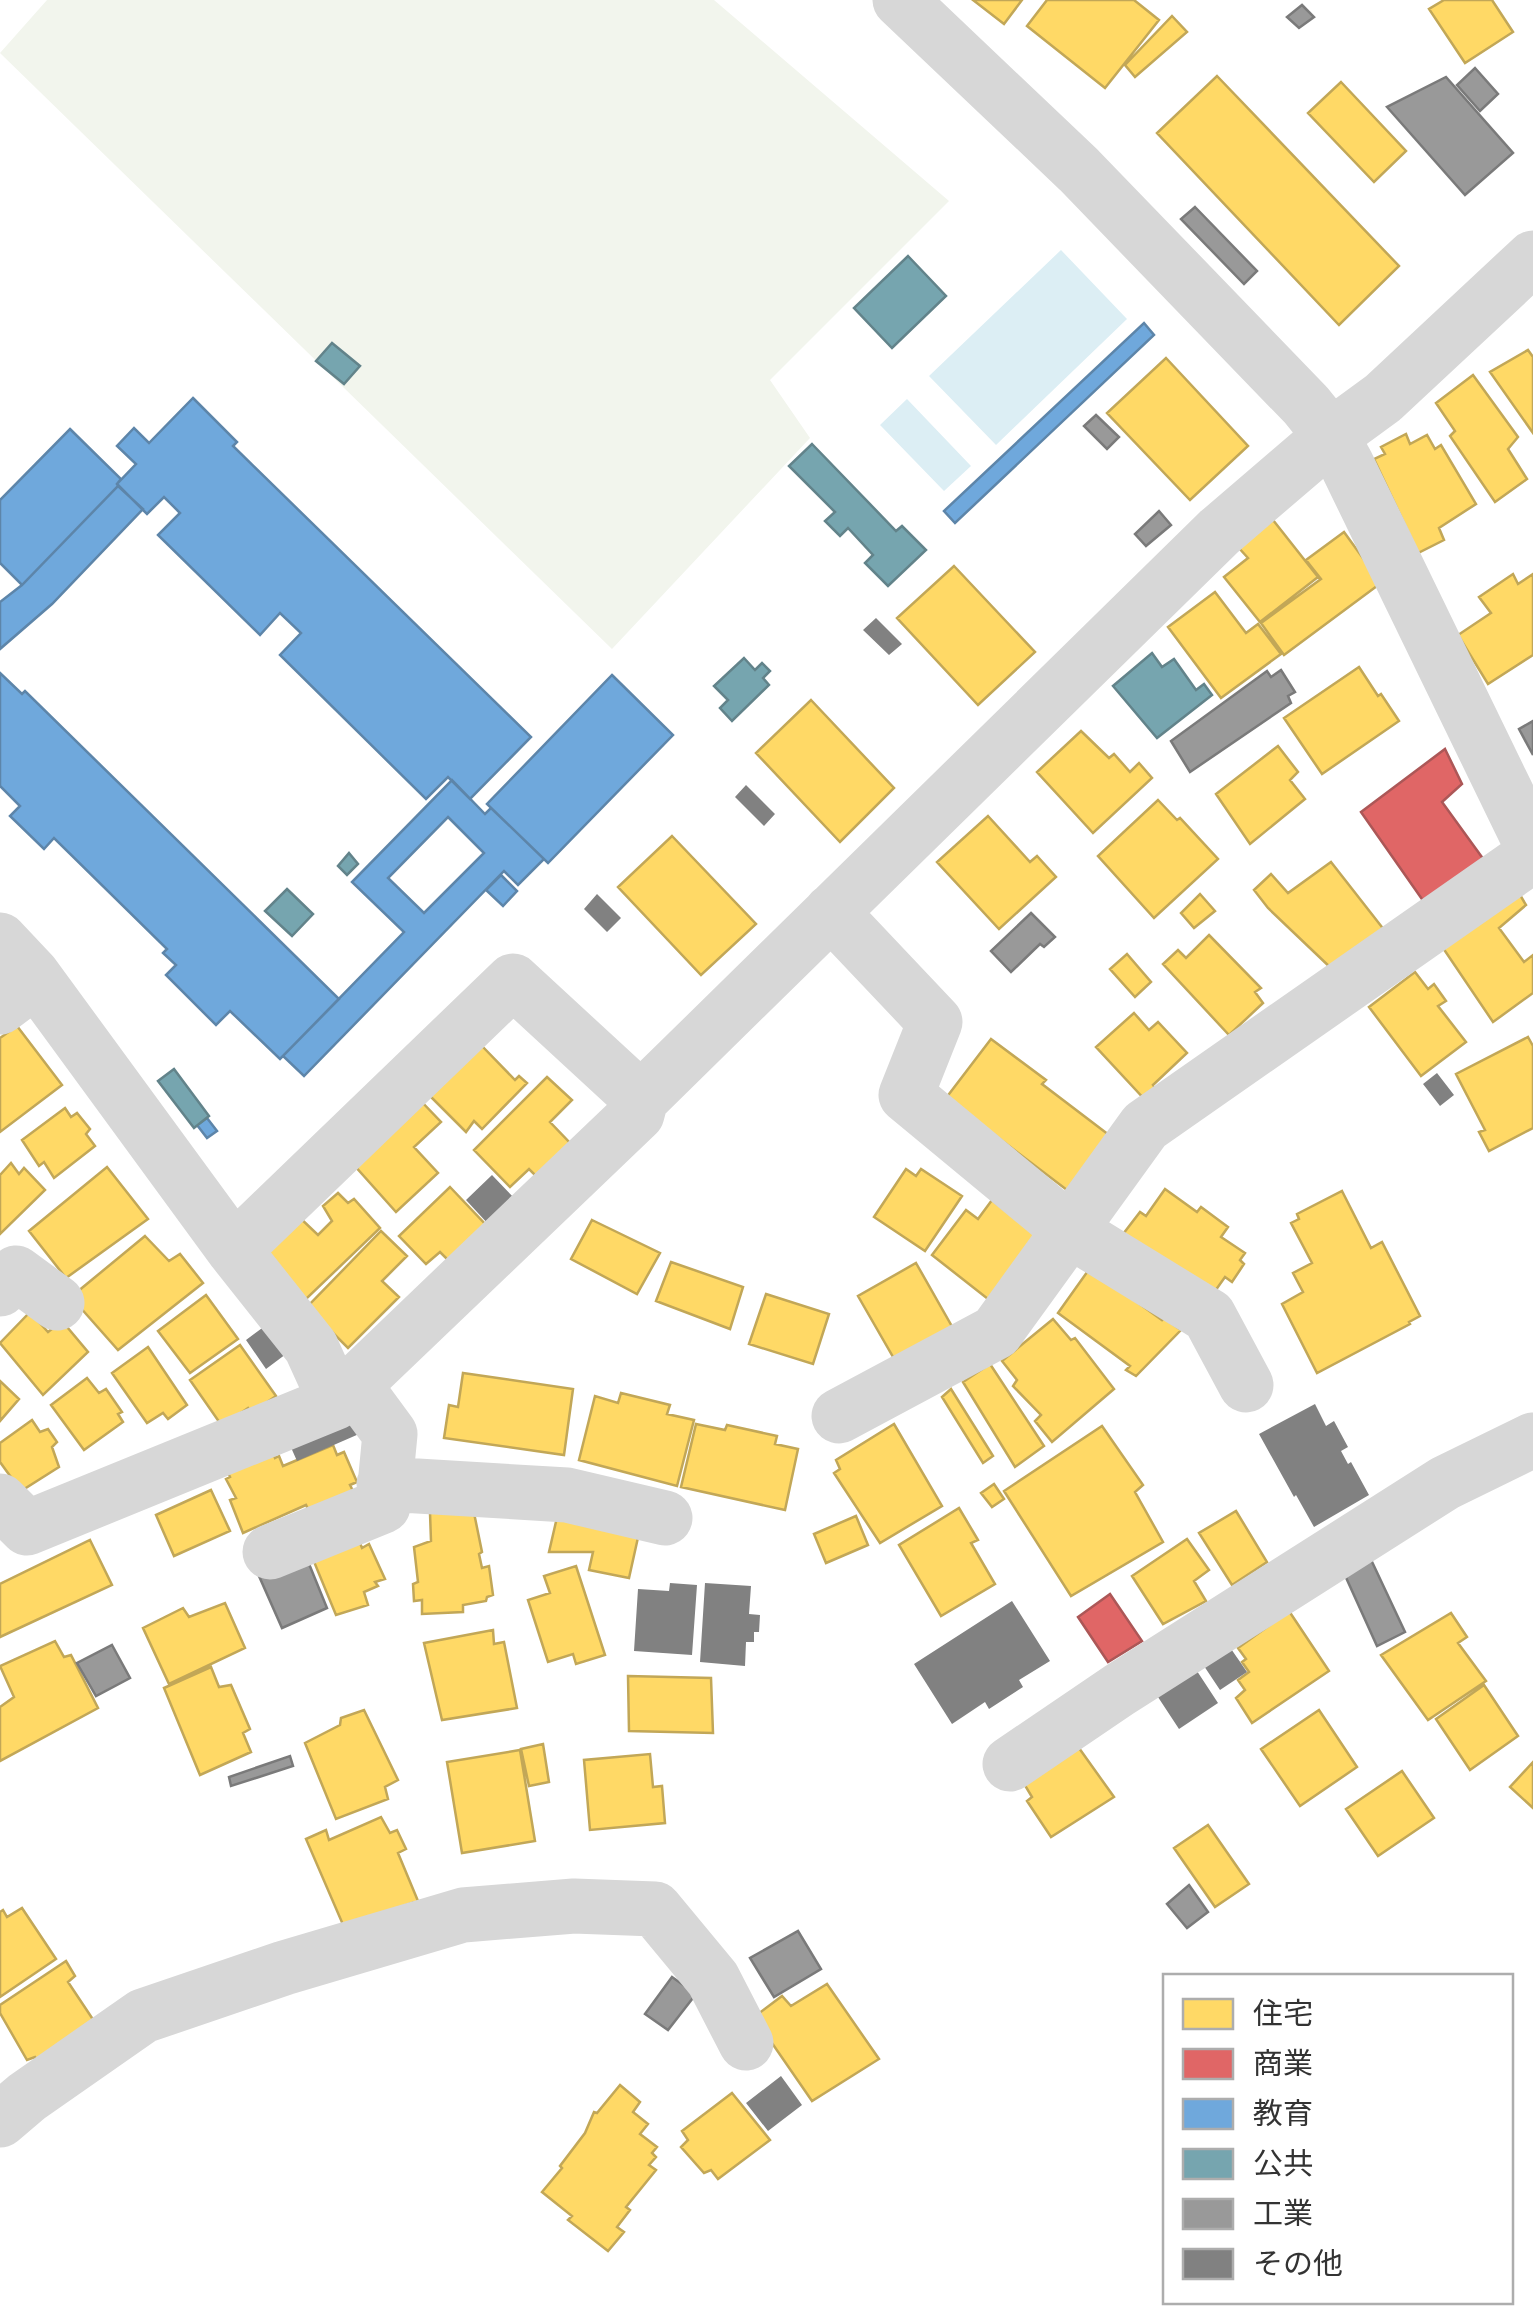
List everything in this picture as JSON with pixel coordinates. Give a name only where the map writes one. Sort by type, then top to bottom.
[{"type":"street","points":[[840,1416],[996,1332],[1144,1126],[1533,851],[1331,436],[1306,405],[1079,170],[900,0]]},
{"type":"street","points":[[0,1501],[27,1528],[345,1393],[637,1114],[641,1098],[1219,532],[1331,436],[1383,398],[1533,258]]},
{"type":"street","points":[[832,912],[935,1022],[906,1096],[1069,1230],[1209,1316],[1246,1386]]},
{"type":"street","points":[[0,940],[18,994],[234,1250],[345,1393],[390,1434],[382,1506],[270,1552]]},
{"type":"street","points":[[234,1250],[512,981],[641,1098]]},
{"type":"street","points":[[0,1289],[16,1273],[58,1302]]},
{"type":"street","points":[[1010,1764],[1119,1690],[1445,1484],[1533,1440]]},
{"type":"street","points":[[384,1484],[567,1495],[665,1518]]},
{"type":"street","points":[[0,2120],[143,2016],[284,1968],[463,1915],[574,1906],[655,1909],[713,1980],[746,2043]]},
{"type":"shaded area","points":[[47,0],[714,0],[949,201],[770,380],[810,438],[612,649],[0,53]]},
{"type":"shaded area","points":[[1061,250],[1127,319],[996,445],[929,376]]},
{"type":"shaded area","points":[[907,399],[971,466],[944,491],[880,425]]},
{"type":"building: 住宅","points":[[973,0],[1022,0],[1004,24]]},
{"type":"building: 住宅","points":[[1047,0],[1134,0],[1159,20],[1105,88],[1027,26]]},
{"type":"building: 住宅","points":[[1444,0],[1492,0],[1513,32],[1465,63],[1429,9]]},
{"type":"building: 住宅","points":[[1172,16],[1187,32],[1135,77],[1125,65]]},
{"type":"building: 住宅","points":[[1217,76],[1399,266],[1339,325],[1157,133]]},
{"type":"building: 住宅","points":[[1341,82],[1406,151],[1374,182],[1308,113]]},
{"type":"building: 住宅","points":[[1528,350],[1533,357],[1533,433],[1490,372]]},
{"type":"building: 住宅","points":[[1166,358],[1248,446],[1190,500],[1107,413]]},
{"type":"building: 住宅","points":[[1473,375],[1518,437],[1508,449],[1527,479],[1495,502],[1450,436],[1455,431],[1436,403]]},
{"type":"building: 住宅","points":[[1406,434],[1410,444],[1427,435],[1435,449],[1441,445],[1476,504],[1439,528],[1444,540],[1418,553],[1374,459],[1385,454],[1381,447]]},
{"type":"building: 住宅","points":[[1273,520],[1318,577],[1260,622],[1224,577],[1248,558],[1238,547]]},
{"type":"building: 住宅","points":[[1344,532],[1381,583],[1284,655],[1261,623],[1321,579],[1306,560]]},
{"type":"building: 住宅","points":[[954,566],[1035,652],[978,705],[897,618]]},
{"type":"building: 住宅","points":[[1513,574],[1518,584],[1533,574],[1533,655],[1488,684],[1458,635],[1491,613],[1479,597]]},
{"type":"building: 住宅","points":[[1215,592],[1246,633],[1258,624],[1281,654],[1221,698],[1168,627]]},
{"type":"building: 住宅","points":[[1359,667],[1399,721],[1322,774],[1284,718]]},
{"type":"building: 住宅","points":[[811,700],[894,788],[840,842],[756,753]]},
{"type":"building: 住宅","points":[[1081,731],[1109,758],[1114,754],[1130,772],[1139,763],[1152,778],[1093,833],[1037,772]]},
{"type":"building: 住宅","points":[[1278,746],[1298,772],[1290,780],[1305,799],[1250,844],[1216,794]]},
{"type":"building: 住宅","points":[[1158,800],[1218,859],[1154,918],[1098,856]]},
{"type":"building: 住宅","points":[[988,816],[1030,862],[1037,856],[1056,877],[999,929],[937,862]]},
{"type":"building: 住宅","points":[[672,836],[756,924],[701,975],[618,887]]},
{"type":"building: 住宅","points":[[1331,862],[1385,931],[1333,970],[1254,890],[1271,874],[1288,893]]},
{"type":"building: 住宅","points":[[1516,888],[1526,905],[1499,928],[1524,962],[1533,955],[1533,993],[1493,1022],[1441,945]]},
{"type":"building: 住宅","points":[[1200,894],[1215,911],[1194,928],[1181,913]]},
{"type":"building: 住宅","points":[[1209,935],[1261,988],[1255,992],[1263,1003],[1229,1035],[1163,964],[1178,950],[1186,958]]},
{"type":"building: 住宅","points":[[1127,954],[1151,982],[1135,997],[1110,969]]},
{"type":"building: 住宅","points":[[1415,972],[1428,989],[1434,984],[1446,1001],[1438,1006],[1466,1042],[1421,1076],[1369,1007]]},
{"type":"building: 住宅","points":[[1134,1013],[1149,1030],[1158,1022],[1187,1053],[1153,1085],[1159,1093],[1148,1103],[1096,1047]]},
{"type":"building: 住宅","points":[[17,1026],[62,1085],[0,1132],[0,1038]]},
{"type":"building: 住宅","points":[[1528,1037],[1533,1046],[1533,1128],[1489,1151],[1479,1132],[1485,1130],[1456,1074]]},
{"type":"building: 住宅","points":[[991,1039],[1109,1135],[1067,1190],[946,1098]]},
{"type":"building: 住宅","points":[[482,1046],[515,1080],[519,1076],[527,1083],[482,1129],[474,1121],[466,1132],[429,1095]]},
{"type":"building: 住宅","points":[[547,1077],[572,1100],[550,1122],[571,1144],[537,1177],[529,1169],[510,1187],[474,1150]]},
{"type":"building: 住宅","points":[[419,1099],[441,1122],[414,1147],[438,1173],[396,1212],[354,1165]]},
{"type":"building: 住宅","points":[[65,1108],[71,1117],[77,1113],[90,1129],[86,1134],[95,1146],[54,1178],[44,1162],[39,1166],[22,1140]]},
{"type":"building: 住宅","points":[[11,1163],[19,1174],[24,1168],[45,1190],[0,1234],[0,1175]]},
{"type":"building: 住宅","points":[[107,1167],[148,1219],[66,1278],[29,1231]]},
{"type":"building: 住宅","points":[[906,1169],[916,1176],[921,1169],[962,1196],[925,1251],[874,1217]]},
{"type":"building: 住宅","points":[[450,1187],[487,1226],[450,1262],[440,1252],[426,1264],[399,1236]]},
{"type":"building: 住宅","points":[[1165,1189],[1197,1212],[1201,1207],[1228,1227],[1221,1237],[1245,1253],[1240,1260],[1244,1264],[1232,1282],[1225,1277],[1208,1301],[1120,1238],[1140,1212],[1146,1216]]},
{"type":"building: 住宅","points":[[1342,1191],[1371,1248],[1382,1242],[1420,1316],[1317,1373],[1282,1304],[1303,1292],[1293,1273],[1312,1263],[1291,1223],[1299,1219],[1297,1214]]},
{"type":"building: 住宅","points":[[338,1193],[348,1203],[354,1199],[380,1228],[305,1300],[261,1247],[297,1215],[318,1235],[332,1221],[323,1206]]},
{"type":"building: 住宅","points":[[992,1200],[1037,1236],[988,1299],[932,1255],[966,1210],[978,1219]]},
{"type":"building: 住宅","points":[[592,1220],[660,1253],[637,1294],[571,1259]]},
{"type":"building: 住宅","points":[[381,1231],[407,1256],[382,1281],[399,1297],[348,1348],[307,1307]]},
{"type":"building: 住宅","points":[[145,1236],[169,1261],[180,1254],[203,1283],[118,1350],[71,1297]]},
{"type":"building: 住宅","points":[[671,1262],[743,1287],[730,1329],[656,1301]]},
{"type":"building: 住宅","points":[[916,1263],[954,1330],[896,1362],[858,1296]]},
{"type":"building: 住宅","points":[[1090,1268],[1181,1330],[1136,1376],[1126,1370],[1130,1366],[1058,1313]]},
{"type":"building: 住宅","points":[[766,1294],[829,1314],[813,1364],[749,1344]]},
{"type":"building: 住宅","points":[[206,1295],[238,1339],[190,1373],[158,1331]]},
{"type":"building: 住宅","points":[[30,1312],[48,1332],[62,1321],[88,1352],[43,1395],[0,1343]]},
{"type":"building: 住宅","points":[[1053,1319],[1071,1340],[1075,1338],[1114,1389],[1052,1442],[1035,1421],[1041,1415],[1013,1386],[1017,1380],[1002,1361]]},
{"type":"building: 住宅","points":[[240,1345],[276,1396],[251,1413],[248,1408],[222,1426],[190,1380]]},
{"type":"building: 住宅","points":[[148,1347],[187,1405],[168,1419],[163,1413],[147,1423],[112,1373]]},
{"type":"building: 住宅","points":[[990,1364],[1044,1446],[1015,1467],[963,1382]]},
{"type":"building: 住宅","points":[[463,1373],[573,1389],[564,1455],[444,1438],[449,1405],[458,1407]]},
{"type":"building: 住宅","points":[[87,1378],[99,1393],[106,1389],[122,1412],[118,1414],[123,1422],[84,1450],[51,1405]]},
{"type":"building: 住宅","points":[[0,1381],[19,1399],[0,1421]]},
{"type":"building: 住宅","points":[[951,1389],[993,1456],[983,1463],[942,1397]]},
{"type":"building: 住宅","points":[[621,1393],[670,1405],[667,1414],[694,1420],[677,1486],[579,1460],[595,1396],[618,1403]]},
{"type":"building: 住宅","points":[[32,1420],[40,1432],[48,1429],[57,1442],[52,1447],[59,1467],[21,1491],[0,1462],[0,1443]]},
{"type":"building: 住宅","points":[[696,1424],[725,1430],[727,1425],[777,1436],[775,1444],[798,1449],[785,1510],[681,1487]]},
{"type":"building: 住宅","points":[[894,1424],[942,1506],[880,1543],[834,1473],[840,1469],[836,1460]]},
{"type":"building: 住宅","points":[[1102,1426],[1143,1485],[1135,1492],[1163,1542],[1071,1596],[1004,1491]]},
{"type":"building: 住宅","points":[[333,1445],[337,1455],[344,1452],[357,1482],[350,1485],[354,1493],[310,1513],[306,1505],[243,1533],[230,1500],[236,1498],[226,1479],[230,1477],[227,1471],[272,1451],[283,1466]]},
{"type":"building: 住宅","points":[[994,1484],[1004,1499],[992,1507],[981,1493]]},
{"type":"building: 住宅","points":[[211,1490],[230,1531],[174,1556],[156,1515]]},
{"type":"building: 住宅","points":[[473,1508],[482,1568],[489,1566],[493,1595],[486,1601],[463,1605],[463,1612],[422,1614],[422,1600],[414,1601],[413,1584],[418,1582],[414,1547],[431,1541],[430,1513]]},
{"type":"building: 住宅","points":[[959,1508],[978,1540],[971,1543],[995,1584],[941,1616],[899,1545]]},
{"type":"building: 住宅","points":[[1236,1511],[1267,1562],[1232,1585],[1199,1533]]},
{"type":"building: 住宅","points":[[558,1513],[639,1533],[629,1578],[589,1570],[593,1552],[549,1552]]},
{"type":"building: 住宅","points":[[856,1516],[868,1545],[826,1563],[814,1534]]},
{"type":"building: 住宅","points":[[356,1533],[362,1548],[369,1544],[385,1579],[364,1592],[368,1605],[336,1615],[310,1552]]},
{"type":"building: 住宅","points":[[1187,1539],[1209,1570],[1194,1581],[1206,1601],[1163,1624],[1132,1576]]},
{"type":"building: 住宅","points":[[90,1540],[112,1585],[0,1637],[0,1584]]},
{"type":"building: 住宅","points":[[576,1566],[605,1655],[576,1664],[573,1654],[548,1662],[528,1600],[550,1593],[544,1576]]},
{"type":"building: 住宅","points":[[225,1603],[245,1648],[169,1684],[143,1628],[183,1608],[189,1617]]},
{"type":"building: 住宅","points":[[1289,1611],[1329,1671],[1252,1723],[1236,1698],[1245,1690],[1238,1680],[1249,1672],[1238,1648]]},
{"type":"building: 住宅","points":[[1451,1613],[1467,1637],[1458,1643],[1486,1681],[1428,1720],[1381,1655]]},
{"type":"building: 住宅","points":[[493,1630],[494,1644],[504,1642],[517,1708],[442,1720],[424,1643]]},
{"type":"building: 住宅","points":[[55,1641],[64,1657],[71,1655],[98,1708],[0,1761],[0,1707],[14,1697],[0,1666]]},
{"type":"building: 住宅","points":[[211,1667],[219,1687],[231,1685],[250,1729],[243,1733],[251,1752],[200,1775],[164,1688]]},
{"type":"building: 住宅","points":[[628,1676],[711,1678],[713,1733],[629,1731]]},
{"type":"building: 住宅","points":[[1484,1685],[1518,1736],[1470,1770],[1436,1719]]},
{"type":"building: 住宅","points":[[364,1710],[398,1780],[385,1787],[388,1799],[336,1819],[305,1743],[340,1725],[341,1718]]},
{"type":"building: 住宅","points":[[1319,1710],[1357,1767],[1300,1806],[1261,1749]]},
{"type":"building: 住宅","points":[[1074,1741],[1114,1797],[1051,1837],[1027,1801],[1032,1797],[1020,1777]]},
{"type":"building: 住宅","points":[[543,1744],[549,1782],[529,1786],[521,1749]]},
{"type":"building: 住宅","points":[[520,1750],[535,1841],[462,1853],[447,1762]]},
{"type":"building: 住宅","points":[[650,1754],[653,1787],[662,1786],[665,1823],[590,1830],[584,1760]]},
{"type":"building: 住宅","points":[[1533,1762],[1533,1808],[1510,1787]]},
{"type":"building: 住宅","points":[[1402,1771],[1434,1818],[1378,1856],[1346,1809]]},
{"type":"building: 住宅","points":[[381,1817],[390,1833],[397,1830],[406,1849],[398,1853],[418,1901],[344,1927],[306,1839],[326,1830],[329,1840]]},
{"type":"building: 住宅","points":[[1208,1825],[1249,1884],[1215,1907],[1174,1848]]},
{"type":"building: 住宅","points":[[22,1908],[56,1959],[0,1997],[0,1912],[3,1910],[7,1917]]},
{"type":"building: 住宅","points":[[66,1961],[75,1976],[68,1982],[98,2027],[41,2066],[35,2057],[27,2060],[0,2013],[0,2005]]},
{"type":"building: 住宅","points":[[827,1984],[879,2059],[812,2101],[754,2017],[782,1996],[791,2006]]},
{"type":"building: 住宅","points":[[620,2085],[640,2102],[633,2112],[648,2124],[640,2134],[657,2147],[652,2153],[656,2157],[649,2165],[656,2170],[626,2207],[630,2210],[617,2227],[624,2232],[608,2251],[568,2220],[572,2216],[542,2192],[585,2133],[594,2112]]},
{"type":"building: 住宅","points":[[732,2093],[770,2140],[718,2179],[711,2170],[704,2173],[681,2147],[688,2140],[682,2131]]},
{"type":"building: 商業","points":[[1445,749],[1462,784],[1442,802],[1484,860],[1424,902],[1361,812]]},
{"type":"building: 商業","points":[[1110,1594],[1142,1641],[1108,1662],[1078,1617]]},
{"type":"building: 教育","points":[[1144,323],[1154,335],[955,523],[944,511]]},
{"type":"building: 教育","points":[[193,398],[237,442],[233,446],[531,737],[470,799],[448,777],[426,799],[280,655],[301,633],[280,613],[260,635],[158,535],[180,513],[164,497],[147,514],[117,484],[136,464],[117,446],[134,428],[149,443]]},
{"type":"building: 教育","points":[[70,429],[121,479],[22,585],[0,563],[0,500]]},
{"type":"building: 教育","points":[[118,486],[143,509],[52,604],[0,649],[0,602],[22,585]]},
{"type":"building: 教育","points":[[0,673],[22,694],[25,691],[339,999],[280,1059],[230,1011],[216,1025],[166,975],[176,965],[163,953],[167,949],[54,838],[44,849],[10,816],[20,806],[0,786]]},
{"type":"building: 教育","points":[[612,675],[673,735],[548,863],[487,804]]},
{"type":"building: 教育","points":[[452,780],[485,814],[491,808],[544,859],[518,885],[504,871],[304,1076],[283,1056],[404,932],[352,882]],"holes":[[[448,817],[484,853],[424,913],[388,878]]]},
{"type":"building: 教育","points":[[501,875],[517,891],[503,906],[486,890]]},
{"type":"building: 教育","points":[[207,1118],[217,1131],[207,1138],[197,1125]]},
{"type":"building: 公共","points":[[908,256],[946,296],[892,348],[854,308]]},
{"type":"building: 公共","points":[[332,343],[360,366],[344,384],[316,361]]},
{"type":"building: 公共","points":[[812,444],[896,531],[902,526],[926,550],[888,586],[865,563],[873,555],[848,528],[840,536],[825,521],[835,512],[789,466]]},
{"type":"building: 公共","points":[[1152,653],[1162,667],[1174,659],[1196,690],[1204,684],[1212,695],[1157,738],[1113,686]]},
{"type":"building: 公共","points":[[744,658],[755,670],[762,663],[770,671],[763,678],[769,685],[732,721],[720,708],[728,700],[714,686]]},
{"type":"building: 公共","points":[[349,853],[358,864],[347,875],[338,866]]},
{"type":"building: 公共","points":[[287,889],[313,914],[292,936],[265,911]]},
{"type":"building: 公共","points":[[174,1069],[209,1116],[194,1128],[158,1081]]},
{"type":"building: 工業","points":[[1302,5],[1314,17],[1299,28],[1287,17]]},
{"type":"building: 工業","points":[[1475,68],[1498,94],[1480,111],[1457,85]]},
{"type":"building: 工業","points":[[1446,77],[1513,153],[1465,195],[1387,107]]},
{"type":"building: 工業","points":[[1195,207],[1257,271],[1244,284],[1181,219]]},
{"type":"building: 工業","points":[[1096,415],[1119,437],[1107,449],[1084,426]]},
{"type":"building: 工業","points":[[1159,511],[1171,525],[1146,546],[1135,534]]},
{"type":"building: 工業","points":[[1281,670],[1295,692],[1288,696],[1291,703],[1190,772],[1171,741],[1267,671],[1271,677]]},
{"type":"building: 工業","points":[[1533,721],[1533,755],[1519,729]]},
{"type":"building: 工業","points":[[1031,913],[1055,937],[1044,947],[1040,944],[1011,972],[991,951]]},
{"type":"building: 工業","points":[[1366,1549],[1405,1632],[1377,1646],[1339,1562]]},
{"type":"building: 工業","points":[[305,1554],[327,1608],[282,1628],[259,1576]]},
{"type":"building: 工業","points":[[112,1645],[130,1678],[96,1696],[77,1663]]},
{"type":"building: 工業","points":[[290,1756],[293,1766],[231,1786],[229,1777]]},
{"type":"building: 工業","points":[[1189,1885],[1208,1912],[1187,1928],[1167,1904]]},
{"type":"building: 工業","points":[[798,1931],[821,1969],[774,1997],[750,1958]]},
{"type":"building: 工業","points":[[672,1977],[696,1994],[668,2030],[645,2014]]},
{"type":"building: その他","points":[[876,618],[902,644],[889,655],[863,630]]},
{"type":"building: その他","points":[[746,785],[775,814],[764,826],[735,797]]},
{"type":"building: その他","points":[[597,894],[621,918],[607,932],[584,909]]},
{"type":"building: その他","points":[[1437,1073],[1454,1095],[1440,1106],[1423,1084]]},
{"type":"building: その他","points":[[492,1175],[517,1201],[490,1226],[466,1200]]},
{"type":"building: その他","points":[[269,1323],[290,1351],[266,1369],[246,1340]]},
{"type":"building: その他","points":[[1315,1404],[1326,1426],[1334,1421],[1348,1447],[1341,1451],[1369,1495],[1314,1527],[1259,1434]]},
{"type":"building: その他","points":[[352,1416],[359,1434],[297,1461],[289,1443]]},
{"type":"building: その他","points":[[670,1583],[697,1585],[692,1655],[634,1651],[638,1589],[669,1591]]},
{"type":"building: その他","points":[[705,1583],[751,1586],[749,1614],[760,1615],[759,1632],[754,1632],[754,1642],[746,1642],[745,1666],[700,1662]]},
{"type":"building: その他","points":[[1012,1601],[1050,1661],[1019,1680],[1023,1687],[989,1709],[985,1702],[952,1724],[914,1664]]},
{"type":"building: その他","points":[[1227,1643],[1247,1672],[1220,1690],[1200,1660]]},
{"type":"building: その他","points":[[1195,1668],[1218,1703],[1179,1729],[1156,1694]]},
{"type":"building: その他","points":[[781,2076],[802,2105],[768,2131],[746,2103]]}]
